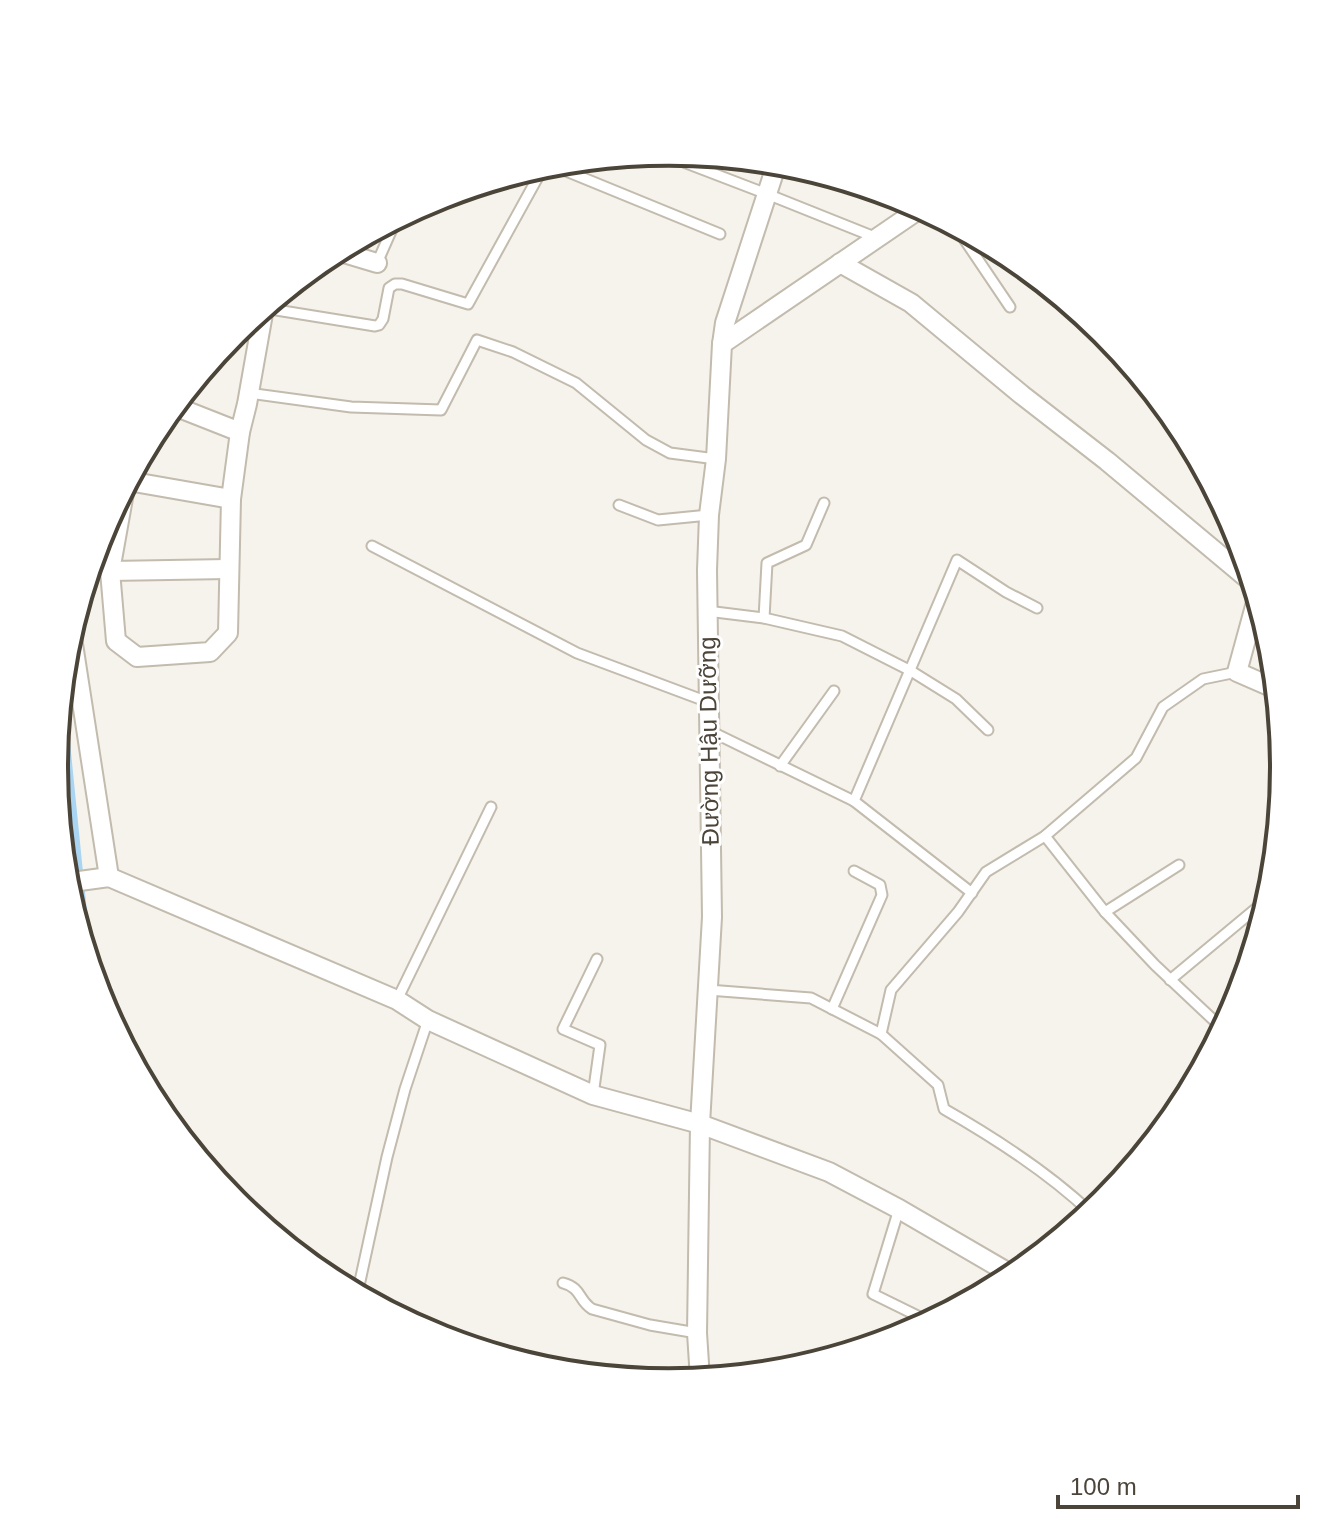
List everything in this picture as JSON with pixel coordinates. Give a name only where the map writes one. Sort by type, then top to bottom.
[{"type":"street","name":"Đường Hậu Dưỡng","points":[[699,1367],[700,1124],[712,917],[707,611],[709,515],[725,323],[773,176]]},
{"type":"street","points":[[722,344],[909,216]]},
{"type":"street","points":[[354,256],[377,263]]},
{"type":"street","points":[[840,263],[911,303],[1236,569]]},
{"type":"street","points":[[117,531],[110,571],[116,641],[137,657],[210,652],[228,633],[231,499],[240,432],[261,328]]},
{"type":"street","points":[[186,411],[240,432]]},
{"type":"street","points":[[140,483],[231,499]]},
{"type":"street","points":[[110,571],[228,569]]},
{"type":"street","points":[[1251,619],[1237,672],[1264,684]]},
{"type":"street","points":[[77,668],[109,877]]},
{"type":"street","points":[[79,881],[109,877],[397,1000],[428,1020],[593,1095],[700,1124],[829,1172],[1001,1268]]},
{"type":"lane","points":[[698,167],[877,238]]},
{"type":"lane","points":[[572,175],[720,234]]},
{"type":"lane","points":[[280,311],[375,326],[383,319],[389,288],[395,284],[468,304],[538,181]]},
{"type":"lane","points":[[377,263],[389,236]]},
{"type":"lane","points":[[969,247],[1010,307]]},
{"type":"lane","points":[[249,393],[351,407],[441,410],[477,340],[513,352],[576,383],[646,440],[670,453],[716,459]]},
{"type":"lane","points":[[764,618],[767,563],[806,545],[824,503]]},
{"type":"lane","points":[[619,505],[658,520],[709,515]]},
{"type":"lane","points":[[372,546],[577,653],[708,702]]},
{"type":"lane","points":[[854,801],[957,560],[1037,608]]},
{"type":"lane","points":[[707,611],[764,618],[842,636],[911,671],[956,699],[988,730]]},
{"type":"lane","points":[[881,1034],[891,990],[958,912],[986,872],[1045,836],[1136,758],[1163,707],[1203,679],[1237,672]]},
{"type":"lane","points":[[780,766],[834,691]]},
{"type":"lane","points":[[708,730],[854,801],[972,893]]},
{"type":"lane","points":[[397,1000],[491,807]]},
{"type":"lane","points":[[1045,836],[1105,912],[1214,1020]]},
{"type":"lane","points":[[1105,912],[1179,865]]},
{"type":"lane","points":[[832,1009],[882,895],[880,885],[854,871]]},
{"type":"lane","points":[[1170,980],[1252,911]]},
{"type":"lane","points":[[593,1095],[600,1045],[563,1029],[597,959]]},
{"type":"lane","points":[[708,990],[811,998],[881,1034],[938,1085],[944,1109],[978,1129],[1081,1204]]},
{"type":"lane","points":[[360,1283],[387,1157],[428,1020]]},
{"type":"lane","points":[[899,1209],[873,1294],[916,1315]]},
{"type":"lane","points":[[563,1283],[576,1288],[592,1309],[650,1325],[697,1333]]}]
